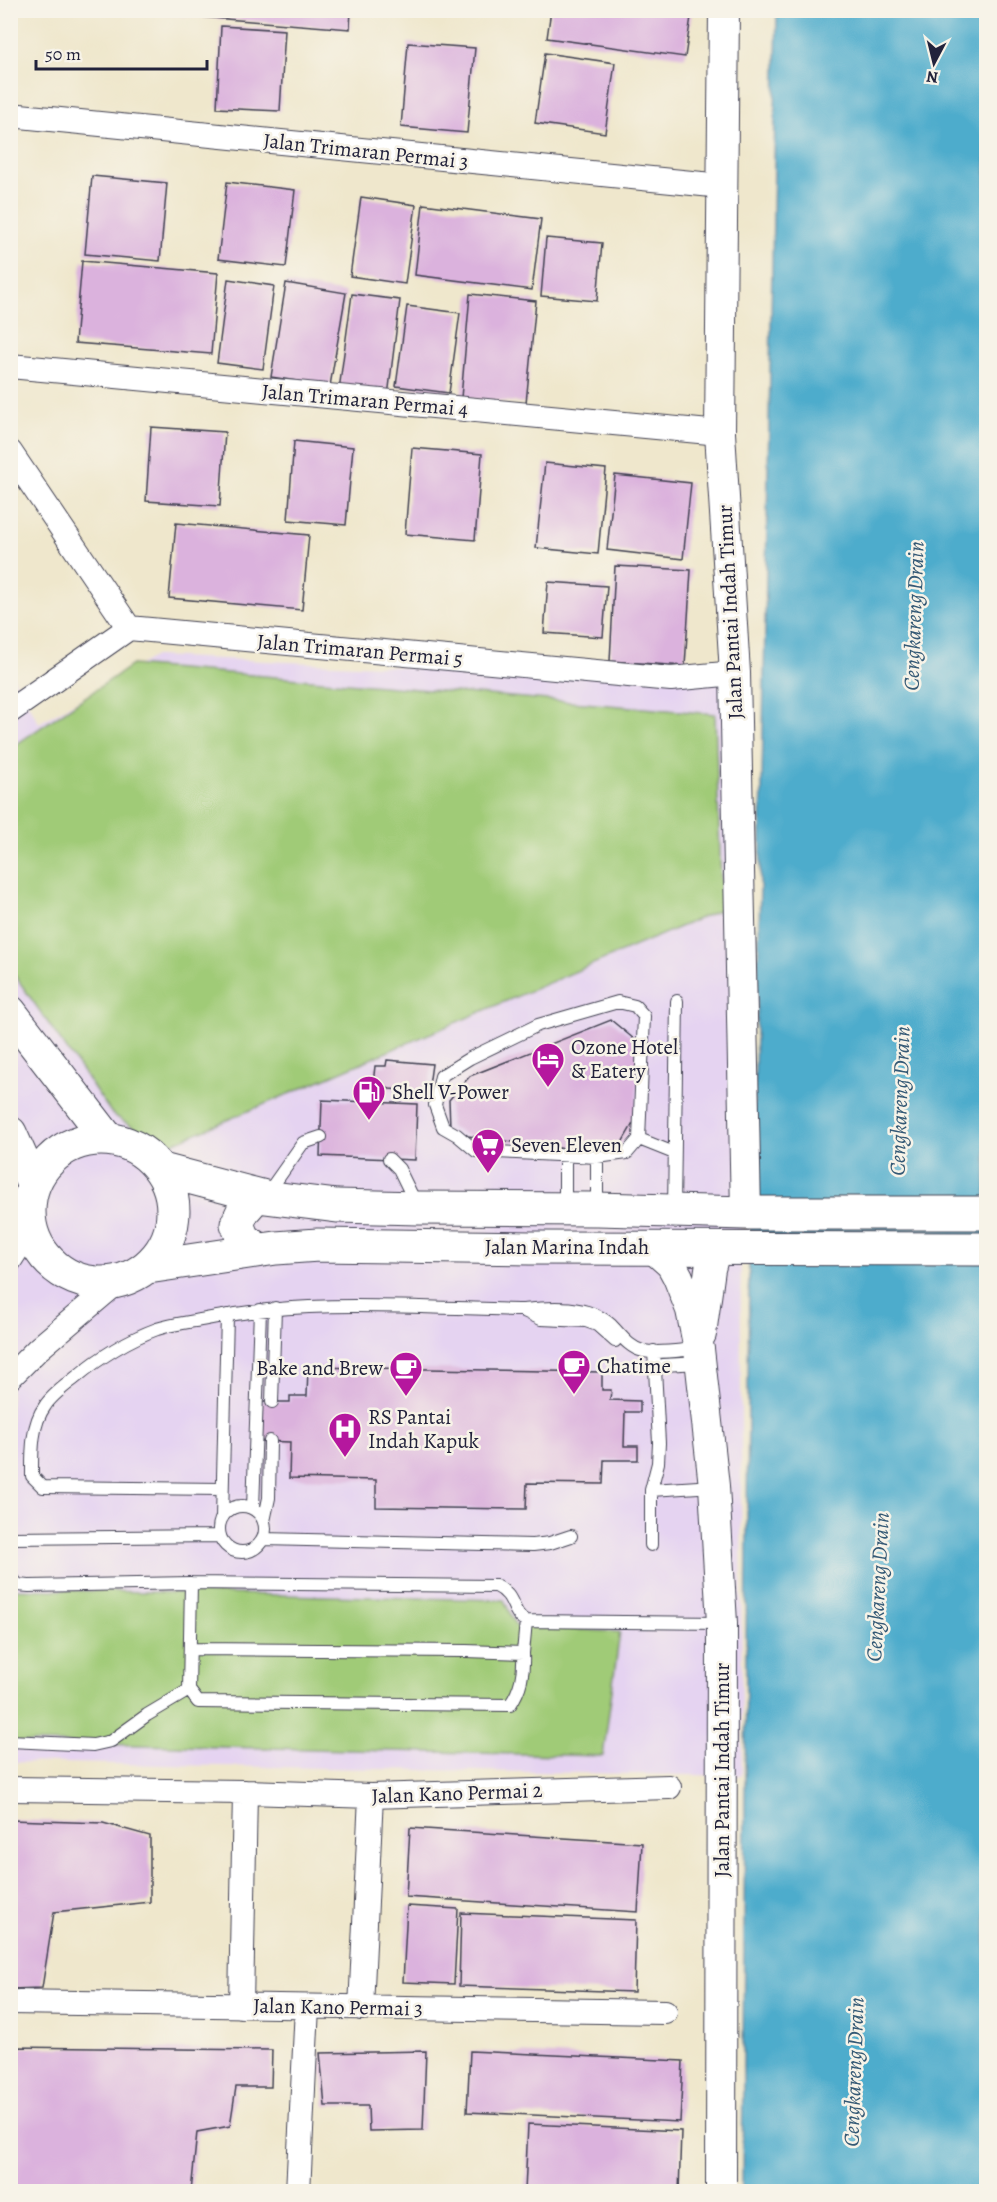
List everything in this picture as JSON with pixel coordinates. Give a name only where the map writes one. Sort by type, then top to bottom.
[{"type":"main road","points":[[10,1012],[108,1138]]},
{"type":"main road","points":[[10,1133],[33,1184]]},
{"type":"main road","points":[[108,1138],[129,1143],[147,1154],[162,1170],[172,1195],[174,1221],[165,1247],[148,1267],[133,1277],[116,1283],[88,1283],[62,1273],[42,1254],[30,1228],[28,1206],[33,1184],[45,1164],[63,1149],[84,1140],[108,1138]]},
{"type":"main road","name":"Jalan Marina Indah","points":[[162,1170],[261,1196],[337,1206],[565,1208],[747,1213],[987,1213]]},
{"type":"main road","points":[[259,1250],[243,1239],[237,1224],[243,1211],[261,1196]]},
{"type":"main road","name":"Jalan Marina Indah","points":[[148,1267],[259,1250],[318,1245],[987,1248]]},
{"type":"street","name":"Jalan Pantai Indah Timur","points":[[724,10],[720,433],[735,674],[747,1213]]},
{"type":"street","name":"Jalan Trimaran Permai 3","points":[[10,115],[722,186]]},
{"type":"street","name":"Jalan Trimaran Permai 4","points":[[10,366],[720,433]]},
{"type":"street","points":[[10,452],[129,628],[10,711]]},
{"type":"street","name":"Jalan Trimaran Permai 5","points":[[129,628],[671,679],[735,674]]},
{"type":"street","points":[[10,1260],[30,1228]]},
{"type":"street","name":"Jalan Pantai Indah Timur","points":[[700,1356],[710,1269],[731,1247]]},
{"type":"street","name":"Jalan Pantai Indah Timur","points":[[653,1248],[670,1264],[678,1277],[691,1310],[700,1356],[714,1486],[722,1623],[720,2192]]},
{"type":"street","points":[[10,1377],[38,1349],[116,1283]]},
{"type":"street","name":"Jalan Kano Permai 2","points":[[10,1789],[370,1796],[669,1787]]},
{"type":"street","points":[[241,2006],[245,1792]]},
{"type":"street","points":[[361,2008],[370,1796]]},
{"type":"street","name":"Jalan Kano Permai 3","points":[[10,2002],[665,2012]]},
{"type":"street","points":[[298,2192],[307,2007]]},
{"type":"lane","points":[[674,1211],[677,1001]]},
{"type":"lane","points":[[618,1002],[635,1006],[644,1016],[639,1139],[627,1153],[597,1157],[565,1156],[476,1151],[443,1127],[435,1105],[441,1076],[470,1058],[537,1025],[618,1002]]},
{"type":"lane","points":[[261,1196],[303,1143],[321,1137]]},
{"type":"lane","points":[[639,1139],[674,1153]]},
{"type":"lane","points":[[565,1156],[565,1208]]},
{"type":"lane","points":[[597,1157],[597,1209]]},
{"type":"lane","points":[[389,1159],[399,1168],[418,1208]]},
{"type":"lane","points":[[222,1489],[43,1487],[32,1476],[35,1429],[45,1406],[92,1364],[119,1347],[158,1329],[275,1308],[314,1305],[523,1310],[545,1308],[591,1313],[602,1318],[631,1346],[642,1350],[663,1365],[700,1356]]},
{"type":"lane","points":[[272,1402],[275,1308]]},
{"type":"lane","points":[[253,1508],[260,1310]]},
{"type":"lane","points":[[222,1518],[227,1315]]},
{"type":"lane","points":[[655,1360],[700,1356]]},
{"type":"lane","points":[[651,1545],[651,1490],[658,1462],[659,1443],[655,1360]]},
{"type":"lane","points":[[264,1521],[269,1498],[270,1441]]},
{"type":"lane","points":[[651,1490],[714,1486]]},
{"type":"lane","points":[[235,1507],[253,1508],[264,1521],[266,1530],[263,1539],[258,1546],[250,1550],[240,1551],[225,1544],[220,1536],[219,1527],[222,1518],[227,1511],[235,1507]]},
{"type":"lane","points":[[10,1538],[220,1536]]},
{"type":"lane","points":[[263,1539],[533,1545],[550,1543],[571,1536]]},
{"type":"lane","points":[[13,1582],[496,1586],[504,1590],[513,1600],[516,1613],[526,1621],[722,1623]]},
{"type":"lane","points":[[191,1583],[189,1690],[198,1702],[510,1705],[518,1693],[523,1676],[526,1621]]},
{"type":"lane","points":[[190,1649],[523,1653]]},
{"type":"lane","points":[[10,1741],[93,1745],[111,1741],[189,1690]]},
{"type":"shaded area","points":[[155,656],[739,682],[742,1776],[11,1762],[10,672],[39,723]]},
{"type":"green space","points":[[132,665],[715,714],[722,909],[164,1147],[112,1114],[11,970],[11,748]]},
{"type":"green space","points":[[11,1589],[504,1600],[516,1626],[620,1632],[603,1756],[11,1742]]},
{"type":"water","name":"Cengkareng Drain","points":[[777,11],[986,11],[986,2033],[983,2191],[742,2192],[749,1264],[759,934]]},
{"type":"building","points":[[138,10],[351,10],[350,29],[138,12]]},
{"type":"building","points":[[551,10],[692,10],[685,57],[547,38]]},
{"type":"building","points":[[221,26],[285,30],[280,111],[217,108]]},
{"type":"building","points":[[408,43],[475,48],[467,133],[401,127]]},
{"type":"building","points":[[545,53],[615,63],[605,133],[535,123]]},
{"type":"building","points":[[92,176],[167,183],[160,261],[85,254]]},
{"type":"building","points":[[227,182],[295,190],[286,267],[218,259]]},
{"type":"building","points":[[361,197],[416,205],[405,284],[350,276]]},
{"type":"building","points":[[423,204],[541,219],[532,290],[415,275]]},
{"type":"building","points":[[546,238],[602,243],[597,301],[541,296]]},
{"type":"building","points":[[82,261],[218,273],[211,354],[75,343]]},
{"type":"building","points":[[228,279],[274,286],[263,369],[217,363]]},
{"type":"building","points":[[286,283],[346,293],[330,386],[271,377]]},
{"type":"building","points":[[352,294],[400,300],[388,396],[339,390]]},
{"type":"building","points":[[470,294],[536,301],[526,403],[461,398]]},
{"type":"building","points":[[407,306],[460,313],[449,393],[396,386]]},
{"type":"building","points":[[151,427],[225,432],[220,506],[146,501]]},
{"type":"building","points":[[294,441],[353,447],[346,525],[288,520]]},
{"type":"building","points":[[412,448],[482,454],[475,540],[405,534]]},
{"type":"building","points":[[545,463],[606,469],[598,554],[536,548]]},
{"type":"building","points":[[615,475],[691,483],[683,559],[607,550]]},
{"type":"building","points":[[176,523],[309,535],[302,610],[169,598]]},
{"type":"building","points":[[615,566],[691,570],[685,666],[610,661]]},
{"type":"building","points":[[548,582],[607,586],[603,637],[544,633]]},
{"type":"building","name":"Ozone Hotel & Eatery","points":[[611,1020],[640,1044],[635,1120],[620,1146],[581,1151],[468,1136],[450,1127],[449,1100],[470,1076]]},
{"type":"building","points":[[387,1060],[432,1064],[428,1093],[390,1089],[373,1084],[375,1066],[386,1066]]},
{"type":"building","name":"Shell V-Power","points":[[322,1100],[417,1104],[415,1160],[320,1156]]},
{"type":"building","points":[[308,1367],[602,1372],[602,1390],[611,1390],[610,1400],[640,1401],[640,1412],[625,1412],[624,1446],[638,1446],[638,1460],[604,1460],[603,1484],[527,1483],[526,1509],[376,1507],[376,1480],[289,1478],[290,1442],[261,1441],[261,1402],[290,1402],[290,1396],[307,1396]]},
{"type":"building","points":[[10,1820],[103,1823],[150,1836],[150,1902],[54,1912],[42,1988],[10,1989]]},
{"type":"building","points":[[410,1828],[642,1843],[638,1912],[406,1897]]},
{"type":"building","points":[[407,1906],[458,1909],[454,1984],[403,1982]]},
{"type":"building","points":[[461,1913],[636,1920],[634,1992],[459,1986]]},
{"type":"building","points":[[10,2047],[272,2050],[271,2087],[236,2087],[230,2126],[197,2132],[191,2192],[10,2192]]},
{"type":"building","points":[[426,2051],[423,2130],[369,2131],[368,2106],[325,2106],[320,2053]]},
{"type":"building","points":[[470,2051],[683,2061],[680,2122],[467,2112]]},
{"type":"building","points":[[528,2124],[681,2131],[679,2192],[525,2192]]},
{"type":"place","name":"Ozone Hotel & Eatery","points":[[548,1088]]},
{"type":"place","name":"Shell V-Power","points":[[369,1121]]},
{"type":"place","name":"Seven Eleven","points":[[488,1174]]},
{"type":"place","name":"Chatime","points":[[574,1395]]},
{"type":"place","name":"Bake and Brew","points":[[406,1397]]},
{"type":"place","name":"RS Pantai Indah Kapuk","points":[[345,1458]]}]
